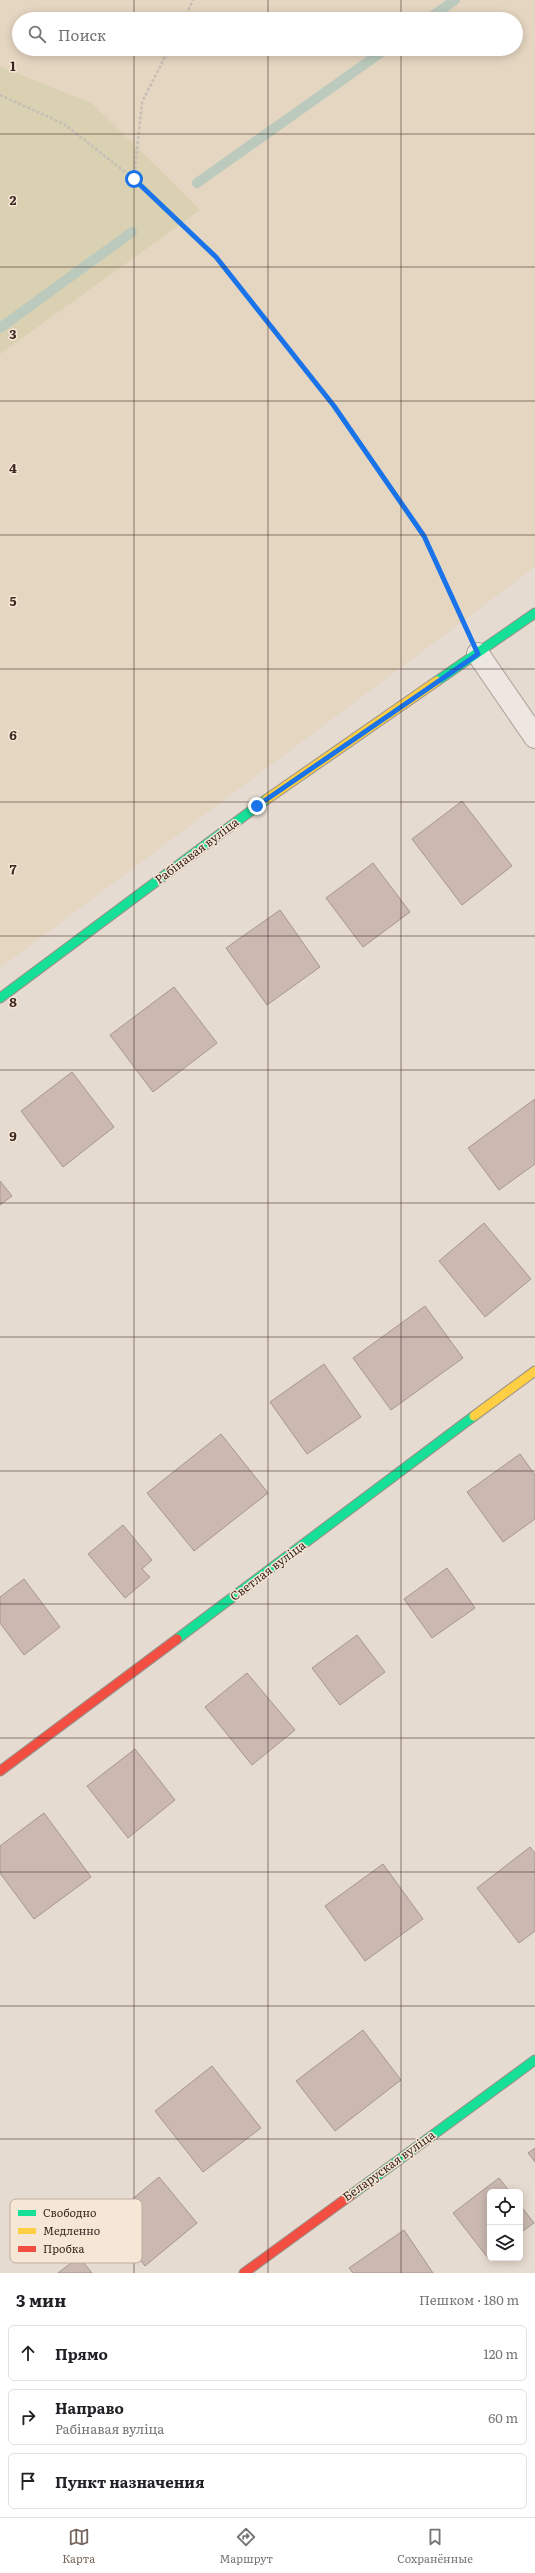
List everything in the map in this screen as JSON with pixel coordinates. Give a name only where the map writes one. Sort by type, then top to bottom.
[{"type":"street","name":"Рабінавая вуліца","points":[[0,998],[257,806],[535,613]]},
{"type":"street","points":[[478,654],[535,737]]},
{"type":"street","name":"Светлая вуліца","points":[[0,1770],[535,1371]]},
{"type":"street","name":"Беларуская вуліца","points":[[244,2273],[535,2060]]},
{"type":"path","points":[[187,12],[193,0]]},
{"type":"path","points":[[134,179],[142,102],[165,56]]},
{"type":"path","points":[[0,95],[64,124],[134,179],[216,257],[334,406],[424,536],[478,654]]},
{"type":"shaded area","points":[[0,0],[535,0],[535,567],[0,968],[0,354],[199,210],[93,104],[0,66]]},
{"type":"shaded area","points":[[0,66],[93,104],[200,210],[0,354]]},
{"type":"building","points":[[462,801],[512,866],[462,905],[412,839]]},
{"type":"building","points":[[373,863],[410,912],[363,947],[326,898]]},
{"type":"building","points":[[280,910],[320,967],[267,1005],[226,948]]},
{"type":"building","points":[[174,987],[217,1043],[153,1092],[110,1035]]},
{"type":"building","points":[[72,1072],[114,1127],[63,1167],[21,1111]]},
{"type":"building","points":[[535,1099],[535,1164],[499,1190],[468,1148]]},
{"type":"building","points":[[0,1181],[12,1196],[0,1205]]},
{"type":"building","points":[[484,1223],[531,1279],[485,1317],[439,1261]]},
{"type":"building","points":[[425,1306],[463,1358],[391,1410],[353,1358]]},
{"type":"building","points":[[324,1364],[361,1417],[307,1454],[270,1402]]},
{"type":"building","points":[[221,1434],[268,1493],[194,1551],[147,1493]]},
{"type":"building","points":[[520,1454],[535,1475],[535,1519],[503,1542],[467,1492]]},
{"type":"building","points":[[123,1525],[152,1560],[142,1569],[150,1577],[125,1598],[88,1554]]},
{"type":"building","points":[[447,1568],[475,1608],[432,1638],[404,1599]]},
{"type":"building","points":[[24,1579],[60,1627],[24,1655],[0,1623],[0,1597]]},
{"type":"building","points":[[357,1635],[385,1672],[340,1705],[312,1668]]},
{"type":"building","points":[[247,1673],[295,1730],[252,1765],[205,1707]]},
{"type":"building","points":[[135,1749],[175,1800],[128,1838],[87,1786]]},
{"type":"building","points":[[44,1813],[91,1877],[34,1919],[0,1873],[0,1846]]},
{"type":"building","points":[[530,1847],[535,1853],[535,1931],[519,1943],[477,1888]]},
{"type":"building","points":[[383,1864],[423,1919],[365,1961],[325,1906]]},
{"type":"building","points":[[363,2030],[401,2080],[335,2131],[296,2081]]},
{"type":"building","points":[[212,2066],[261,2128],[203,2172],[155,2111]]},
{"type":"building","points":[[535,2148],[535,2162],[528,2153]]},
{"type":"building","points":[[159,2177],[197,2223],[145,2266],[142,2262],[142,2199],[132,2199]]},
{"type":"building","points":[[499,2178],[508,2189],[487,2189],[487,2257],[453,2213]]},
{"type":"building","points":[[523,2209],[534,2223],[523,2231]]},
{"type":"building","points":[[404,2230],[433,2273],[353,2273],[349,2268]]},
{"type":"building","points":[[71,2263],[84,2263],[92,2273],[58,2273]]},
{"type":"waterway","points":[[438,12],[455,0]]},
{"type":"waterway","points":[[197,183],[376,56]]},
{"type":"waterway","points":[[0,328],[132,232]]},
{"type":"traffic: fast","points":[[437,681],[535,613]]},
{"type":"traffic: fast","points":[[0,998],[267,799]]},
{"type":"traffic: fast","points":[[177,1639],[474,1416]]},
{"type":"traffic: fast","points":[[351,2195],[535,2060]]},
{"type":"traffic: slow","points":[[267,799],[437,681]]},
{"type":"traffic: slow","points":[[474,1416],[535,1371]]},
{"type":"traffic: jam","points":[[0,1771],[177,1639]]},
{"type":"traffic: jam","points":[[244,2273],[351,2195]]},
{"type":"route","points":[[134,179],[216,257],[334,406],[424,536],[478,654],[257,806]]}]
